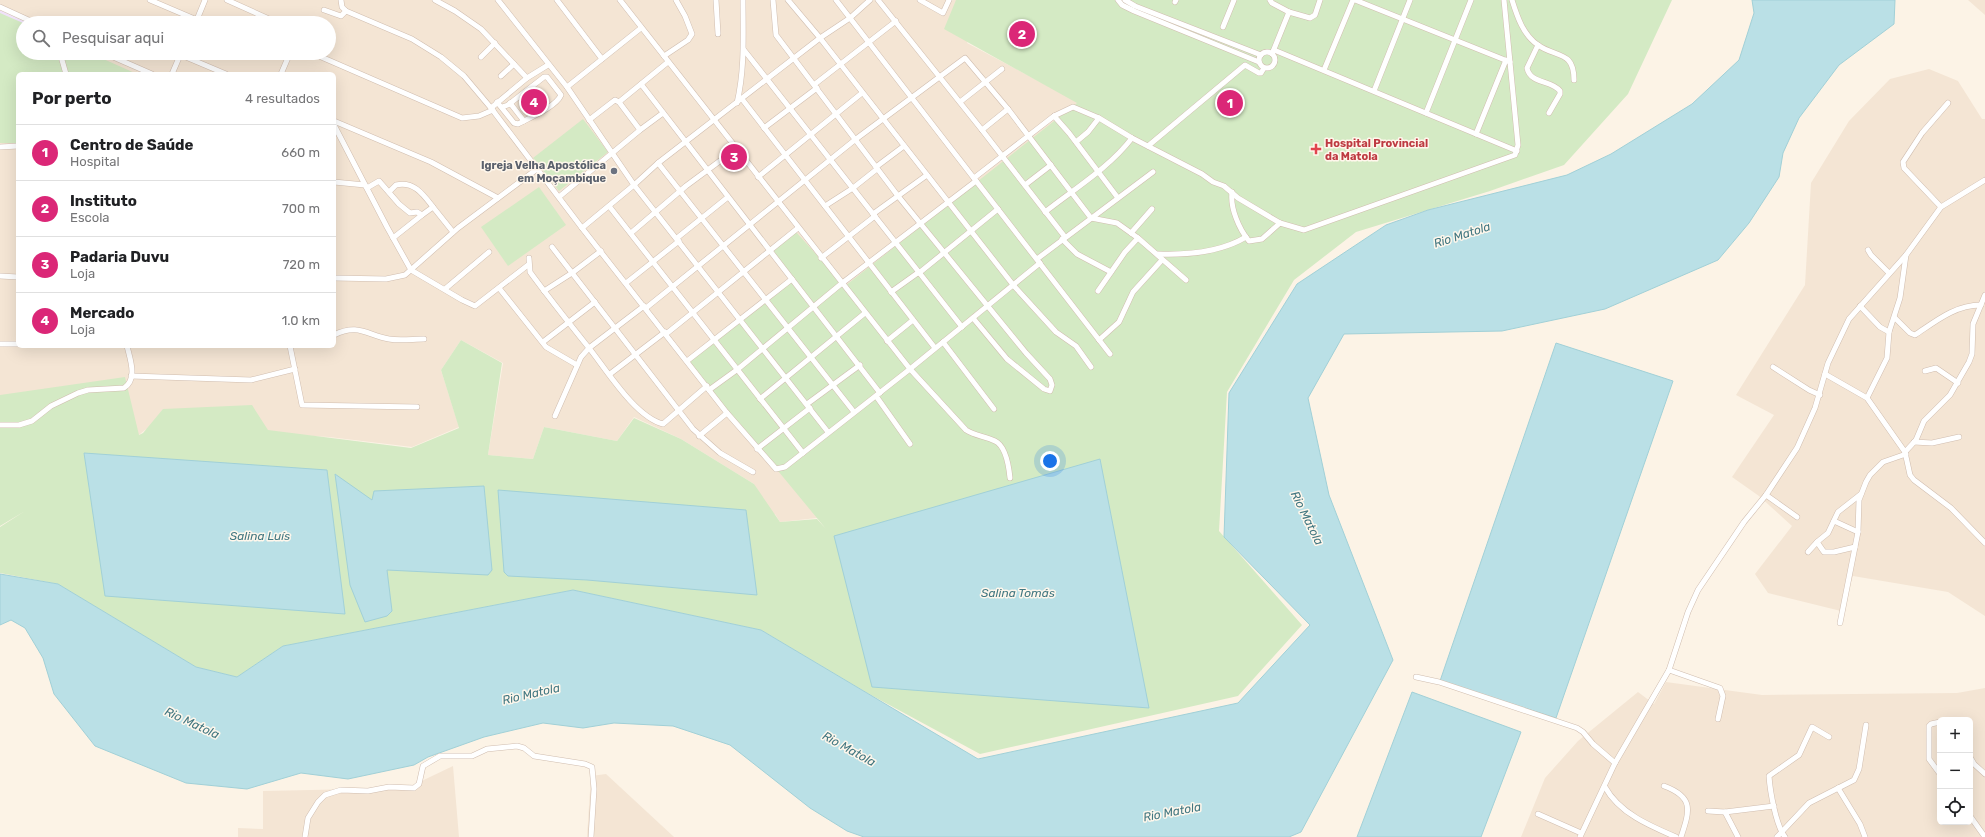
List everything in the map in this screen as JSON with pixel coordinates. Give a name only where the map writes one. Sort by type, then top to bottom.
[{"type":"street","points":[[150,0],[183,16]]},
{"type":"street","points":[[198,16],[205,0]]},
{"type":"street","points":[[227,0],[262,16]]},
{"type":"street","points":[[341,0],[342,7],[346,11],[412,39],[441,57],[464,76],[492,109],[582,228],[666,333],[727,413],[776,469],[785,467],[910,369],[1014,286],[1064,238],[1153,172]]},
{"type":"street","points":[[435,0],[468,20],[495,43],[527,78]]},
{"type":"street","points":[[498,0],[548,65],[567,87],[634,185],[700,267],[828,432]]},
{"type":"street","points":[[557,0],[602,58]]},
{"type":"street","points":[[620,0],[841,284],[910,369],[966,430],[974,435],[997,442],[1005,454],[1010,478]]},
{"type":"street","points":[[664,56],[688,40],[692,34],[685,16],[676,0]]},
{"type":"street","points":[[716,0],[718,34]]},
{"type":"street","points":[[737,103],[742,80],[744,50],[743,0]]},
{"type":"street","points":[[773,0],[775,33],[898,196],[1026,353],[1050,379],[1052,385],[1050,391],[1044,390],[1007,358],[974,318]]},
{"type":"street","points":[[788,0],[820,38],[1014,286],[1056,332],[1076,346],[1091,367]]},
{"type":"street","points":[[836,0],[1110,354]]},
{"type":"street","points":[[582,228],[658,163],[820,38],[850,18],[870,0]]},
{"type":"street","points":[[878,0],[940,76],[1025,185],[1076,254],[1111,272]]},
{"type":"street","points":[[920,0],[943,13],[949,0]]},
{"type":"street","points":[[1118,0],[1134,11],[1259,62],[1264,68]]},
{"type":"street","points":[[1125,0],[1135,6],[1261,55],[1268,52],[1273,52],[1324,70],[1517,151]]},
{"type":"street","points":[[1223,27],[1234,0]]},
{"type":"street","points":[[1270,0],[1272,3],[1289,12],[1310,18],[1315,15],[1320,0]]},
{"type":"street","points":[[1324,70],[1354,0],[1508,61]]},
{"type":"street","points":[[1374,91],[1410,0]]},
{"type":"street","points":[[1426,113],[1471,0]]},
{"type":"street","points":[[530,258],[528,265],[530,272],[568,323],[632,402],[658,422],[665,423],[677,410],[738,369],[841,284],[948,203],[975,179],[1054,116],[1073,107],[1099,118],[1132,138],[1202,174],[1213,182],[1224,186],[1238,198],[1280,223],[1298,229],[1313,228],[1391,198],[1510,158],[1517,151],[1516,122],[1508,61],[1504,0]]},
{"type":"street","points":[[1512,0],[1522,26],[1538,45],[1569,60],[1574,71],[1574,80]]},
{"type":"street","points":[[0,7],[20,16]]},
{"type":"street","points":[[324,10],[340,16],[346,11]]},
{"type":"street","points":[[1264,68],[1269,68],[1274,65],[1275,58],[1273,52],[1289,12]]},
{"type":"street","points":[[764,128],[896,21]]},
{"type":"street","points":[[567,87],[641,28]]},
{"type":"street","points":[[481,57],[495,43]]},
{"type":"street","points":[[1538,45],[1527,68],[1532,76],[1555,86],[1560,91],[1560,94],[1549,113]]},
{"type":"street","points":[[744,50],[962,327]]},
{"type":"street","points":[[1259,62],[1261,55]]},
{"type":"street","points":[[555,416],[581,357],[589,348],[614,328],[700,267],[750,224],[882,118],[965,58],[1008,109],[1072,191],[1091,218],[1113,222],[1131,233],[1158,254],[1162,260],[1186,280]]},
{"type":"street","points":[[62,60],[65,72]]},
{"type":"street","points":[[120,60],[147,72]]},
{"type":"street","points":[[173,72],[178,60]]},
{"type":"street","points":[[194,60],[222,72]]},
{"type":"street","points":[[282,72],[287,60]]},
{"type":"street","points":[[328,60],[462,118],[479,116],[492,109],[498,102],[527,78],[548,65]]},
{"type":"street","points":[[1476,134],[1508,61]]},
{"type":"street","points":[[619,102],[668,62]]},
{"type":"street","points":[[501,76],[514,64]]},
{"type":"street","points":[[1148,146],[1245,65],[1261,73],[1264,68]]},
{"type":"street","points":[[960,102],[1002,68]]},
{"type":"street","points":[[498,102],[502,108],[515,124],[536,115],[560,98],[560,94],[547,77],[544,77],[502,108]]},
{"type":"street","points":[[641,84],[686,142],[706,171],[750,224],[860,365],[910,444]]},
{"type":"street","points":[[758,177],[810,133],[862,93]]},
{"type":"street","points":[[742,99],[935,348]]},
{"type":"street","points":[[589,120],[614,100],[619,102],[640,130]]},
{"type":"street","points":[[1941,207],[1904,168],[1903,162],[1922,133],[1948,102]]},
{"type":"street","points":[[510,103],[524,121]]},
{"type":"street","points":[[982,130],[1008,109]]},
{"type":"street","points":[[559,197],[640,130],[663,113]]},
{"type":"street","points":[[1054,116],[1076,142],[1118,198]]},
{"type":"street","points":[[1076,142],[1088,132],[1099,118]]},
{"type":"street","points":[[336,122],[431,162],[498,198]]},
{"type":"street","points":[[336,129],[411,270],[462,300],[476,306],[528,265]]},
{"type":"street","points":[[1045,212],[1124,149],[1132,138]]},
{"type":"street","points":[[0,147],[16,146]]},
{"type":"street","points":[[825,206],[853,188],[904,146]]},
{"type":"street","points":[[631,233],[706,171],[736,149]]},
{"type":"street","points":[[658,163],[703,217],[744,272],[854,412]]},
{"type":"street","points":[[1025,185],[1051,165]]},
{"type":"street","points":[[336,278],[386,279],[400,277],[411,270],[453,232],[538,169]]},
{"type":"street","points":[[821,258],[898,196],[927,175]]},
{"type":"street","points":[[1538,814],[1580,835],[1599,795],[1605,786],[1614,763],[1669,670],[1688,612],[1698,590],[1744,522],[1766,495],[1797,448],[1820,394],[1825,374],[1841,334],[1852,314],[1906,256],[1941,207],[1985,180]]},
{"type":"street","points":[[336,182],[366,187],[379,181],[399,204],[410,213],[417,212],[422,215]]},
{"type":"street","points":[[388,192],[396,185],[410,184],[419,191],[453,232]]},
{"type":"street","points":[[1232,192],[1231,204],[1235,211],[1239,227],[1251,242],[1259,240],[1280,223]]},
{"type":"street","points":[[626,283],[703,217],[728,198]]},
{"type":"street","points":[[609,206],[803,453]]},
{"type":"street","points":[[393,238],[433,207]]},
{"type":"street","points":[[1131,233],[1152,208]]},
{"type":"street","points":[[891,292],[919,272],[998,209]]},
{"type":"street","points":[[610,374],[693,313],[798,228]]},
{"type":"street","points":[[1158,254],[1182,254],[1232,245],[1246,237]]},
{"type":"street","points":[[1098,290],[1130,244],[1138,238]]},
{"type":"street","points":[[552,247],[634,355],[699,436],[720,453],[753,472]]},
{"type":"street","points":[[1868,250],[1889,273]]},
{"type":"street","points":[[445,289],[489,252]]},
{"type":"street","points":[[544,291],[572,274],[601,252]]},
{"type":"street","points":[[1867,398],[1886,358],[1890,332],[1900,298],[1906,256]]},
{"type":"street","points":[[1099,340],[1119,322],[1133,292],[1162,260]]},
{"type":"street","points":[[0,276],[16,277]]},
{"type":"street","points":[[687,362],[792,278]]},
{"type":"street","points":[[499,288],[539,340],[543,342],[549,350],[577,365]]},
{"type":"street","points":[[1840,623],[1858,532],[1860,520],[1859,505],[1862,493],[1870,475],[1876,468],[1883,462],[1905,453],[1914,442],[1924,421],[1950,395],[1958,383],[1972,354],[1973,324],[1985,295]]},
{"type":"street","points":[[543,342],[595,302]]},
{"type":"street","points":[[1895,318],[1910,333],[1915,335],[1949,313],[1964,306],[1981,305]]},
{"type":"street","points":[[1860,306],[1880,326],[1890,332]]},
{"type":"street","points":[[760,399],[865,313]]},
{"type":"street","points":[[887,341],[913,320]]},
{"type":"street","points":[[336,334],[347,330],[358,329],[393,339],[424,339]]},
{"type":"street","points":[[942,342],[994,409]]},
{"type":"street","points":[[0,344],[16,344]]},
{"type":"street","points":[[0,425],[19,425],[32,421],[51,406],[78,393],[88,390],[124,388],[131,382],[132,370],[127,348]]},
{"type":"street","points":[[290,348],[302,405],[417,407]]},
{"type":"street","points":[[757,449],[784,429],[833,384],[860,365]]},
{"type":"street","points":[[1773,367],[1809,390],[1820,394]]},
{"type":"street","points":[[1925,371],[1936,368],[1958,383]]},
{"type":"street","points":[[131,376],[251,380],[295,369]]},
{"type":"street","points":[[1825,374],[1867,398],[1905,453],[1910,475],[1914,480],[1951,508],[1985,543]]},
{"type":"street","points":[[699,436],[727,413]]},
{"type":"street","points":[[1914,442],[1932,443],[1959,437]]},
{"type":"street","points":[[1808,552],[1828,533],[1838,512],[1862,493]]},
{"type":"street","points":[[1766,495],[1797,516]]},
{"type":"street","points":[[1834,521],[1858,532]]},
{"type":"street","points":[[1817,542],[1824,552],[1834,552],[1855,546]]},
{"type":"street","points":[[1669,670],[1720,688],[1723,696],[1718,719]]},
{"type":"street","points":[[1416,677],[1439,682],[1577,728],[1583,732],[1593,744],[1614,763]]},
{"type":"street","points":[[1937,723],[1929,726],[1930,759],[1937,770]]},
{"type":"street","points":[[1777,837],[1784,835],[1809,803],[1849,783],[1857,776],[1866,725]]},
{"type":"street","points":[[1784,835],[1774,806],[1769,780],[1770,774],[1798,755],[1812,728],[1829,737]]},
{"type":"street","points":[[305,837],[305,827],[312,810],[325,795],[334,791],[368,791],[389,787],[414,788],[419,784],[423,766],[434,758],[445,755],[472,756],[487,750],[517,746],[524,748],[534,756],[585,764],[592,767],[594,789],[591,837]]},
{"type":"street","points":[[1973,767],[1985,774]]},
{"type":"street","points":[[1605,786],[1609,794],[1637,819],[1666,835],[1676,837]]},
{"type":"street","points":[[1664,786],[1681,794],[1688,803],[1687,816],[1681,837]]},
{"type":"street","points":[[1838,788],[1857,818],[1865,837]]},
{"type":"street","points":[[1599,795],[1609,794]]},
{"type":"street","points":[[1708,811],[1725,812],[1774,806]]},
{"type":"street","points":[[1725,812],[1738,837]]},
{"type":"street","points":[[1973,820],[1985,837]]},
{"type":"shaded area","points":[[0,0],[988,0],[967,43],[1191,162],[1310,244],[954,439],[817,518],[780,522],[775,514],[761,515],[754,484],[681,439],[634,417],[617,441],[544,427],[533,459],[488,455],[503,363],[461,340],[441,370],[459,427],[412,447],[329,437],[268,433],[168,419],[145,430],[129,443],[92,450],[0,506]]},
{"type":"shaded area","points":[[1968,0],[1985,0],[1985,15]]},
{"type":"shaded area","points":[[0,10],[16,17],[16,34],[0,35]]},
{"type":"shaded area","points":[[1929,69],[1958,81],[1982,119],[1985,119],[1985,616],[1948,592],[1853,576],[1841,611],[1768,593],[1755,574],[1792,526],[1759,496],[1732,477],[1774,415],[1736,395],[1805,285],[1811,183],[1849,121],[1890,79]]},
{"type":"shaded area","points":[[1666,682],[1762,695],[1957,693],[1985,688],[1985,837],[1521,837],[1545,778],[1578,741],[1638,692],[1654,704]]},
{"type":"shaded area","points":[[453,766],[459,837],[238,837],[238,828],[263,829],[263,791],[407,788]]},
{"type":"shaded area","points":[[606,774],[674,837],[587,837],[591,776]]},
{"type":"green space","points":[[956,0],[1672,0],[1628,94],[1564,165],[1490,191],[1356,232],[1294,280],[1227,392],[1219,531],[1302,625],[1238,696],[980,754],[869,694],[761,630],[573,590],[283,646],[237,677],[196,667],[58,584],[0,573],[0,527],[25,511],[0,526],[0,395],[125,377],[139,435],[143,433],[163,409],[252,405],[268,430],[411,448],[459,428],[441,370],[461,340],[502,363],[488,455],[533,459],[544,427],[617,441],[634,418],[681,439],[754,484],[780,522],[817,519],[826,529],[688,362],[791,278],[772,251],[796,232],[845,286],[1077,103],[944,29]]},
{"type":"green space","points":[[0,13],[16,20],[16,60],[106,60],[133,72],[16,72],[16,143],[0,143]]},
{"type":"green space","points":[[583,119],[608,152],[559,191],[533,158]]},
{"type":"green space","points":[[539,187],[566,225],[508,266],[481,227]]},
{"type":"water","name":"Rio Matola","points":[[1752,0],[1895,0],[1894,24],[1839,65],[1799,118],[1783,153],[1779,177],[1749,223],[1718,260],[1605,309],[1502,331],[1344,334],[1308,398],[1329,495],[1393,660],[1301,832],[1289,837],[864,837],[847,831],[810,808],[730,745],[673,726],[614,723],[583,728],[543,723],[484,737],[428,757],[414,765],[348,779],[301,773],[247,789],[186,783],[95,746],[54,694],[43,658],[25,628],[11,620],[0,625],[0,574],[58,584],[196,667],[237,677],[283,646],[573,590],[761,630],[978,759],[1238,703],[1310,625],[1224,537],[1229,393],[1297,284],[1386,225],[1428,210],[1567,175],[1611,154],[1692,104],[1739,60],[1754,13]]},
{"type":"water","points":[[1556,343],[1673,381],[1556,718],[1440,681]]},
{"type":"water","name":"Salina Luís","points":[[84,453],[327,470],[345,614],[105,596]]},
{"type":"water","name":"Salina Tomás","points":[[1100,459],[1149,708],[872,687],[834,536]]},
{"type":"water","points":[[335,474],[372,500],[374,491],[484,486],[492,570],[488,575],[387,570],[392,611],[387,616],[365,622],[350,585]]},
{"type":"water","points":[[498,490],[746,510],[757,595],[587,580],[508,576],[504,572]]},
{"type":"water","points":[[1412,692],[1521,732],[1481,837],[1357,837]]},
{"type":"place","name":"Instituto","points":[[1022,34]]},
{"type":"place","name":"Mercado","points":[[534,102]]},
{"type":"place","name":"Centro de Saúde","points":[[1230,103]]},
{"type":"place","name":"Hospital Provincial da Matola","points":[[1316,149]]},
{"type":"place","name":"Padaria Duvu","points":[[734,157]]},
{"type":"place","name":"Igreja Velha Apostólica em Moçambique","points":[[614,171]]}]
